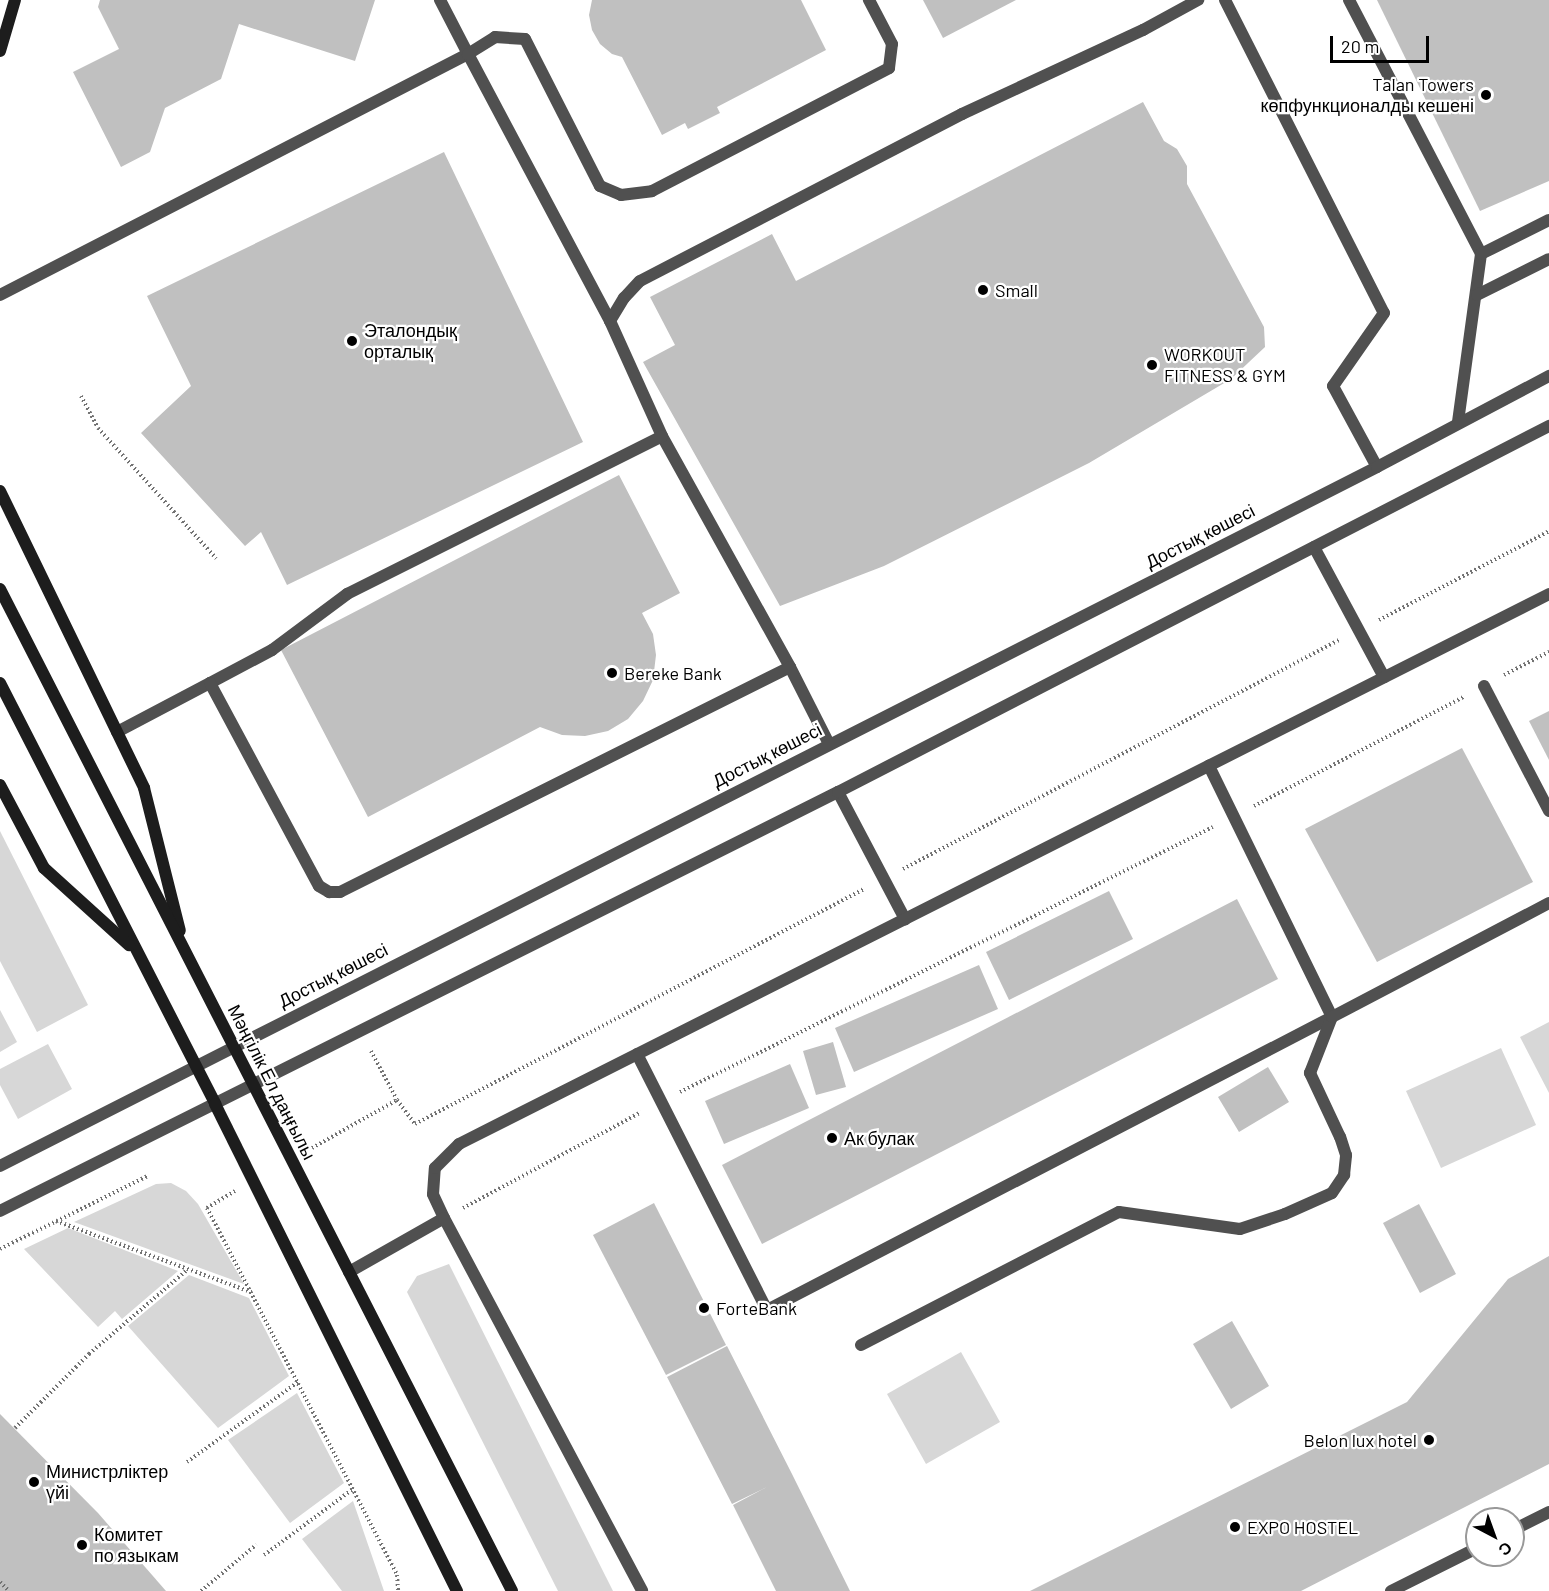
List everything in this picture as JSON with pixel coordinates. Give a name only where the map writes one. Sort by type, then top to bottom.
[{"type":"main road","points":[[0,51],[15,0]]},
{"type":"main road","points":[[0,491],[144,788],[186,952]]},
{"type":"main road","name":"Мәңгілік Ел даңғылы","points":[[0,589],[512,1591]]},
{"type":"main road","points":[[0,682],[215,1104],[457,1591]]},
{"type":"main road","points":[[0,785],[44,868],[135,950]]},
{"type":"street","points":[[440,0],[610,321],[662,436],[790,667],[829,744]]},
{"type":"street","points":[[0,295],[468,54],[495,37],[525,39],[600,186],[621,195],[652,191],[889,68],[892,44],[869,0]]},
{"type":"street","points":[[610,321],[624,298],[640,280],[962,114],[1143,30],[1198,0]]},
{"type":"street","points":[[1225,0],[1383,313],[1333,386],[1377,467]]},
{"type":"street","points":[[1349,0],[1481,254],[1458,423]]},
{"type":"street","points":[[1481,254],[1549,220]]},
{"type":"street","points":[[1477,295],[1549,259]]},
{"type":"street","name":"Достық көшесі","points":[[0,1166],[1377,467],[1549,376]]},
{"type":"street","points":[[0,1211],[838,792],[1549,426]]},
{"type":"street","points":[[117,732],[272,650],[347,594],[662,436]]},
{"type":"street","points":[[1314,547],[1384,677]]},
{"type":"street","points":[[642,1591],[444,1218],[433,1194],[435,1168],[459,1144],[1549,594]]},
{"type":"street","points":[[210,683],[319,886],[329,892],[340,892],[790,667]]},
{"type":"street","points":[[1484,686],[1549,811]]},
{"type":"street","points":[[861,1345],[1119,1212],[1240,1229],[1285,1214],[1332,1193],[1344,1175],[1346,1155],[1340,1137],[1310,1073],[1332,1017],[1236,816],[1209,765]]},
{"type":"street","points":[[838,792],[905,919]]},
{"type":"street","points":[[637,1054],[767,1310],[1332,1017],[1506,923],[1549,903]]},
{"type":"street","points":[[349,1272],[444,1218]]},
{"type":"street","points":[[1525,1524],[1549,1512]]},
{"type":"street","points":[[1391,1591],[1465,1554]]},
{"type":"path","points":[[81,396],[98,428],[216,558]]},
{"type":"path","points":[[368,1045],[397,1100],[415,1124],[1549,531]]},
{"type":"path","points":[[444,1218],[661,1101],[1236,816],[1549,652]]},
{"type":"path","points":[[292,1160],[397,1100]]},
{"type":"path","points":[[0,1249],[148,1176]]},
{"type":"path","points":[[253,1181],[207,1208],[397,1575],[398,1591]]},
{"type":"path","points":[[56,1221],[252,1292]]},
{"type":"path","points":[[15,1428],[89,1354],[188,1269]]},
{"type":"path","points":[[187,1462],[298,1382]]},
{"type":"path","points":[[264,1555],[353,1489]]},
{"type":"path","points":[[201,1591],[256,1545]]},
{"type":"path","points":[[0,1582],[9,1591]]},
{"type":"shaded area","points":[[0,831],[88,1005],[37,1032],[0,961]]},
{"type":"shaded area","points":[[0,1010],[17,1042],[0,1052]]},
{"type":"shaded area","points":[[1549,1022],[1549,1093],[1520,1037]]},
{"type":"shaded area","points":[[48,1044],[72,1089],[18,1119],[0,1085],[0,1069]]},
{"type":"shaded area","points":[[1501,1048],[1536,1125],[1441,1168],[1406,1091]]},
{"type":"shaded area","points":[[171,1183],[186,1191],[198,1204],[244,1284],[74,1222],[156,1184]]},
{"type":"shaded area","points":[[68,1228],[178,1271],[122,1319],[115,1311],[98,1327],[24,1249]]},
{"type":"shaded area","points":[[449,1264],[613,1591],[558,1591],[407,1292],[417,1276]]},
{"type":"shaded area","points":[[189,1275],[249,1298],[289,1376],[218,1428],[128,1326]]},
{"type":"shaded area","points":[[961,1352],[1000,1422],[926,1464],[887,1394]]},
{"type":"shaded area","points":[[297,1393],[344,1483],[290,1523],[228,1440]]},
{"type":"shaded area","points":[[353,1501],[384,1591],[342,1591],[302,1539]]},
{"type":"building","points":[[100,0],[375,0],[355,61],[239,24],[221,79],[165,108],[150,152],[121,167],[73,72],[119,49],[98,7]]},
{"type":"building","points":[[592,0],[801,0],[826,50],[717,107],[720,113],[688,129],[685,123],[662,135],[622,57],[612,54],[600,44],[592,30],[589,15]]},
{"type":"building","points":[[923,0],[1016,0],[943,38]]},
{"type":"building","name":"Talan Towers көпфункционалды кешені","points":[[1377,0],[1549,0],[1549,181],[1480,211]]},
{"type":"building","points":[[1143,102],[1164,141],[1177,149],[1187,166],[1187,184],[1264,327],[1265,347],[1231,379],[1089,463],[884,566],[780,606],[643,362],[675,345],[650,297],[772,234],[796,281]]},
{"type":"building","name":"Эталондық орталық","points":[[444,152],[583,442],[287,585],[261,532],[245,546],[141,433],[191,386],[147,296]]},
{"type":"building","points":[[619,475],[680,593],[642,613],[653,634],[656,655],[653,680],[643,701],[628,719],[608,731],[585,736],[562,735],[540,727],[368,817],[281,650]]},
{"type":"building","points":[[1549,711],[1549,760],[1529,721]]},
{"type":"building","points":[[1462,748],[1533,882],[1377,962],[1305,829]]},
{"type":"building","points":[[1109,891],[1133,939],[1009,1000],[986,952]]},
{"type":"building","points":[[1237,899],[1278,979],[762,1244],[722,1165]]},
{"type":"building","points":[[979,965],[998,1009],[854,1072],[835,1028]]},
{"type":"building","points":[[833,1042],[846,1087],[816,1095],[803,1051]]},
{"type":"building","points":[[790,1064],[809,1108],[724,1144],[705,1101]]},
{"type":"building","points":[[1268,1067],[1289,1102],[1239,1132],[1218,1097]]},
{"type":"building","points":[[654,1203],[726,1345],[666,1375],[593,1235]]},
{"type":"building","points":[[1419,1204],[1456,1274],[1420,1293],[1383,1223]]},
{"type":"building","points":[[1549,1256],[1549,1464],[1301,1591],[1030,1591],[1407,1402],[1508,1279]]},
{"type":"building","points":[[1232,1321],[1269,1386],[1231,1409],[1193,1344]]},
{"type":"building","points":[[727,1346],[850,1591],[776,1591],[733,1505],[767,1487],[732,1504],[667,1377]]},
{"type":"building","name":"Министрліктер үйі","points":[[0,1414],[98,1513],[166,1591],[0,1591]]},
{"type":"place","name":"Talan Towers көпфункционалды кешені","points":[[1486,95]]},
{"type":"place","name":"Small","points":[[983,290]]},
{"type":"place","name":"Эталондық орталық","points":[[352,341]]},
{"type":"place","name":"WORKOUT FITNESS & GYM","points":[[1152,365]]},
{"type":"place","name":"Bereke Bank","points":[[612,673]]},
{"type":"place","name":"Ак булак","points":[[832,1138]]},
{"type":"place","name":"ForteBank","points":[[704,1308]]},
{"type":"place","name":"Belon lux hotel","points":[[1429,1440]]},
{"type":"place","name":"Министрліктер үйі","points":[[34,1482]]},
{"type":"place","name":"EXPO HOSTEL","points":[[1235,1527]]},
{"type":"place","name":"Комитет по языкам","points":[[82,1545]]}]
